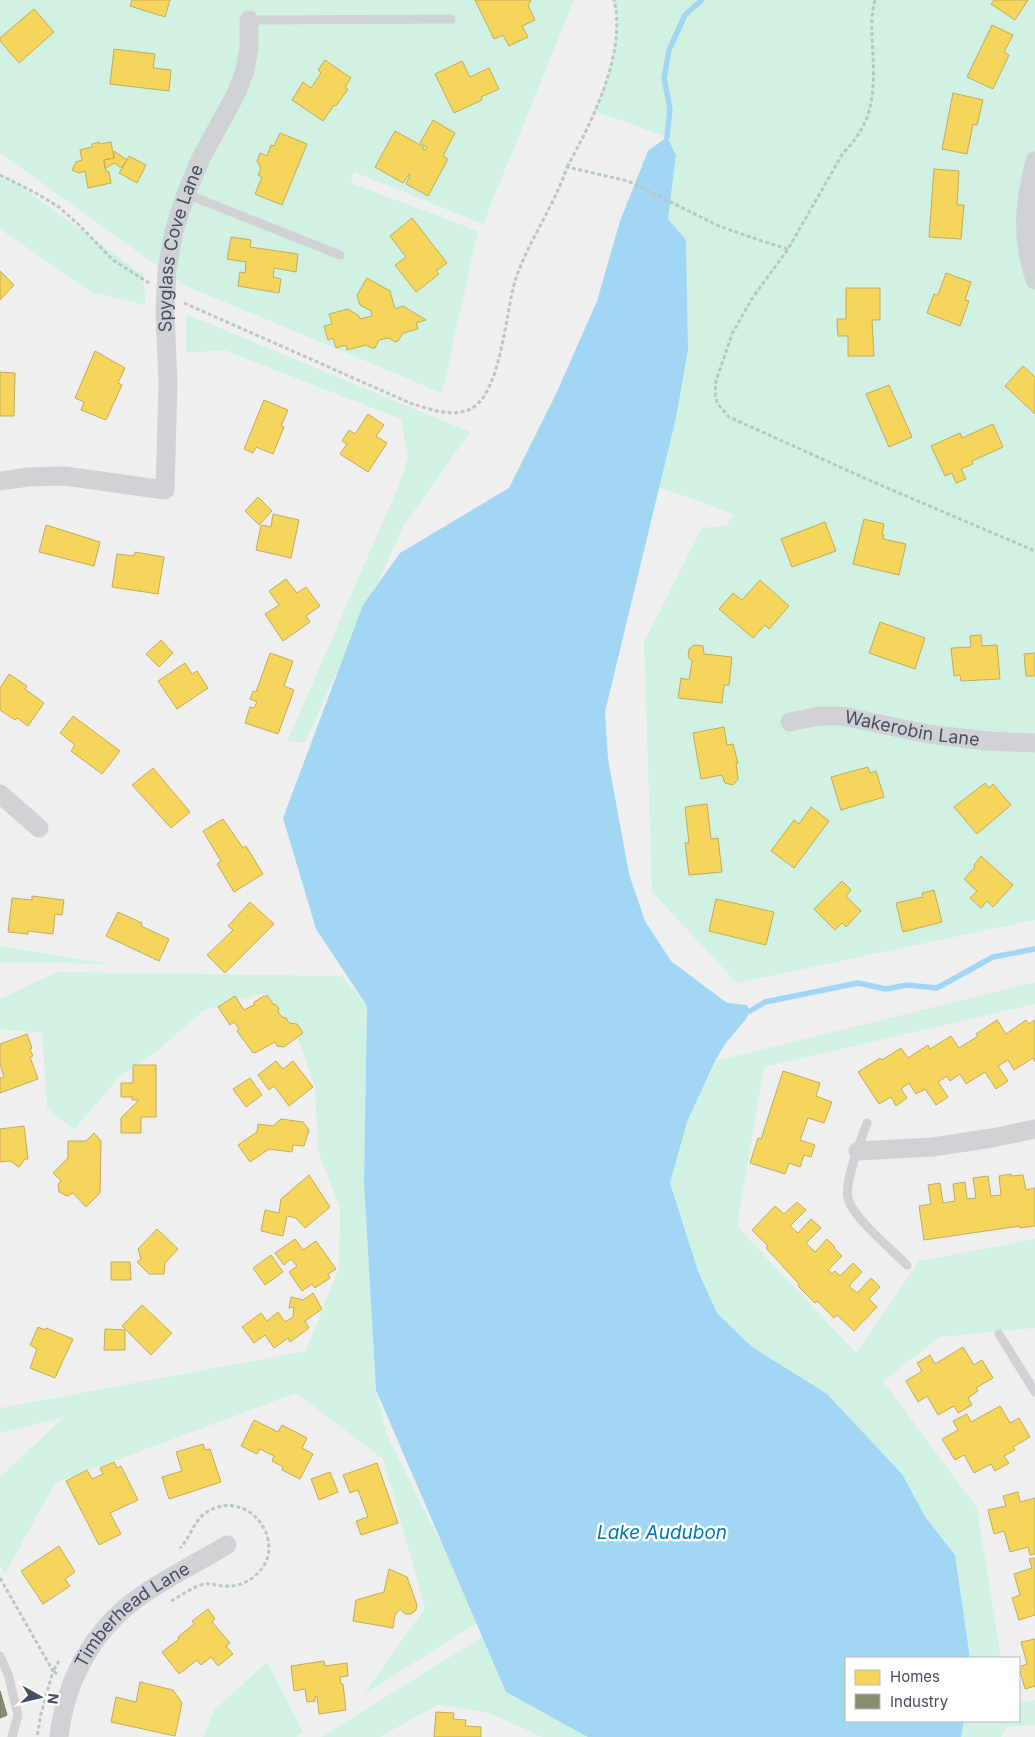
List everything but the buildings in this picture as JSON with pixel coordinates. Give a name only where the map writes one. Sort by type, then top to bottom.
[{"type":"street","name":"Spyglass Cove Lane","points":[[0,481],[28,477],[65,476],[165,490],[168,383],[165,311],[167,270],[174,231],[186,194],[201,158],[236,94],[245,70],[249,20]]},
{"type":"street","points":[[1035,161],[1027,191],[1025,221],[1027,250],[1035,280]]},
{"type":"street","name":"Wakerobin Lane","points":[[790,722],[819,716],[842,716],[928,734],[987,741],[1035,743]]},
{"type":"street","points":[[0,794],[39,828]]},
{"type":"street","points":[[858,1151],[933,1147],[1035,1129]]},
{"type":"street","name":"Timberhead Lane","points":[[59,1737],[61,1718],[70,1688],[80,1665],[95,1640],[115,1617],[138,1598],[227,1545]]},
{"type":"lane","points":[[249,20],[451,19]]},
{"type":"lane","points":[[186,194],[340,255]]},
{"type":"lane","points":[[866,1123],[847,1185],[848,1198],[853,1212],[907,1265]]},
{"type":"lane","points":[[999,1334],[1035,1392]]},
{"type":"lane","points":[[0,1656],[8,1674],[18,1714],[12,1737]]},
{"type":"path","points":[[0,175],[59,207],[113,260],[166,293],[198,310],[410,403],[439,412],[468,410],[480,402],[487,390],[501,349],[510,298],[516,279],[538,229],[554,202],[602,92],[615,52],[618,24],[614,0]]},
{"type":"path","points":[[875,0],[872,28],[872,90],[865,123],[856,139],[843,153],[788,248],[751,300],[732,334],[716,381],[715,393],[717,403],[729,417],[871,481],[1035,551]]},
{"type":"path","points":[[568,167],[628,181],[719,226],[788,248]]},
{"type":"path","points":[[0,1578],[53,1670],[37,1737]]},
{"type":"green space","points":[[0,0],[574,0],[483,224],[354,172],[351,183],[478,231],[442,393],[184,285],[0,153]]},
{"type":"green space","points":[[614,0],[1035,0],[1035,920],[737,983],[652,892],[644,642],[702,528],[727,525],[734,514],[659,487],[676,418],[688,350],[686,240],[668,219],[676,155],[667,137],[594,111],[610,71],[616,43],[617,15]]},
{"type":"green space","points":[[0,178],[11,179],[143,275],[146,305],[91,292],[0,229]]},
{"type":"green space","points":[[186,314],[470,432],[403,527],[305,742],[287,742],[398,487],[408,458],[401,419],[224,350],[186,353]]},
{"type":"green space","points":[[0,946],[111,964],[0,962]]},
{"type":"green space","points":[[57,972],[342,976],[367,1006],[364,1183],[376,1390],[387,1435],[480,1621],[363,1695],[425,1608],[383,1459],[296,1393],[55,1483],[5,1574],[0,1566],[0,1477],[64,1417],[0,1433],[0,1408],[306,1351],[339,1267],[340,1208],[318,1151],[315,1087],[298,1038],[264,993],[204,1010],[157,1051],[119,1077],[74,1130],[47,1108],[42,1033],[0,1029],[0,999]]},
{"type":"green space","points":[[1035,982],[1035,1004],[764,1067],[737,1226],[856,1353],[919,1261],[1035,1239],[1035,1328],[940,1337],[883,1381],[977,1508],[1001,1657],[970,1657],[955,1555],[926,1518],[902,1474],[827,1394],[751,1346],[717,1313],[698,1271],[670,1183],[687,1122],[715,1061]]},
{"type":"green space","points":[[487,1634],[606,1737],[542,1737],[489,1713],[437,1705],[380,1737],[321,1737]]},
{"type":"green space","points":[[267,1662],[303,1732],[296,1737],[203,1737],[214,1710]]},
{"type":"green space","points":[[1035,1700],[1035,1725],[1006,1727],[1001,1737],[961,1737],[964,1722],[1020,1722],[1020,1703]]},
{"type":"water","name":"Lake Audubon","points":[[667,137],[676,155],[668,219],[686,240],[688,350],[676,418],[605,712],[608,759],[629,874],[645,921],[671,961],[727,1003],[747,1005],[750,1011],[746,1019],[725,1044],[715,1061],[687,1122],[670,1183],[698,1271],[717,1313],[751,1346],[827,1394],[902,1474],[926,1518],[955,1555],[970,1657],[845,1657],[845,1722],[964,1722],[961,1737],[588,1737],[506,1692],[376,1390],[364,1183],[367,1006],[316,929],[283,818],[363,605],[400,553],[509,488],[556,394],[597,301],[620,221],[648,151]]},
{"type":"waterway","points":[[667,137],[670,109],[664,78],[669,50],[685,15],[702,0]]},
{"type":"waterway","points":[[750,1011],[765,1002],[858,983],[886,989],[907,985],[937,988],[993,957],[1035,949]]}]
